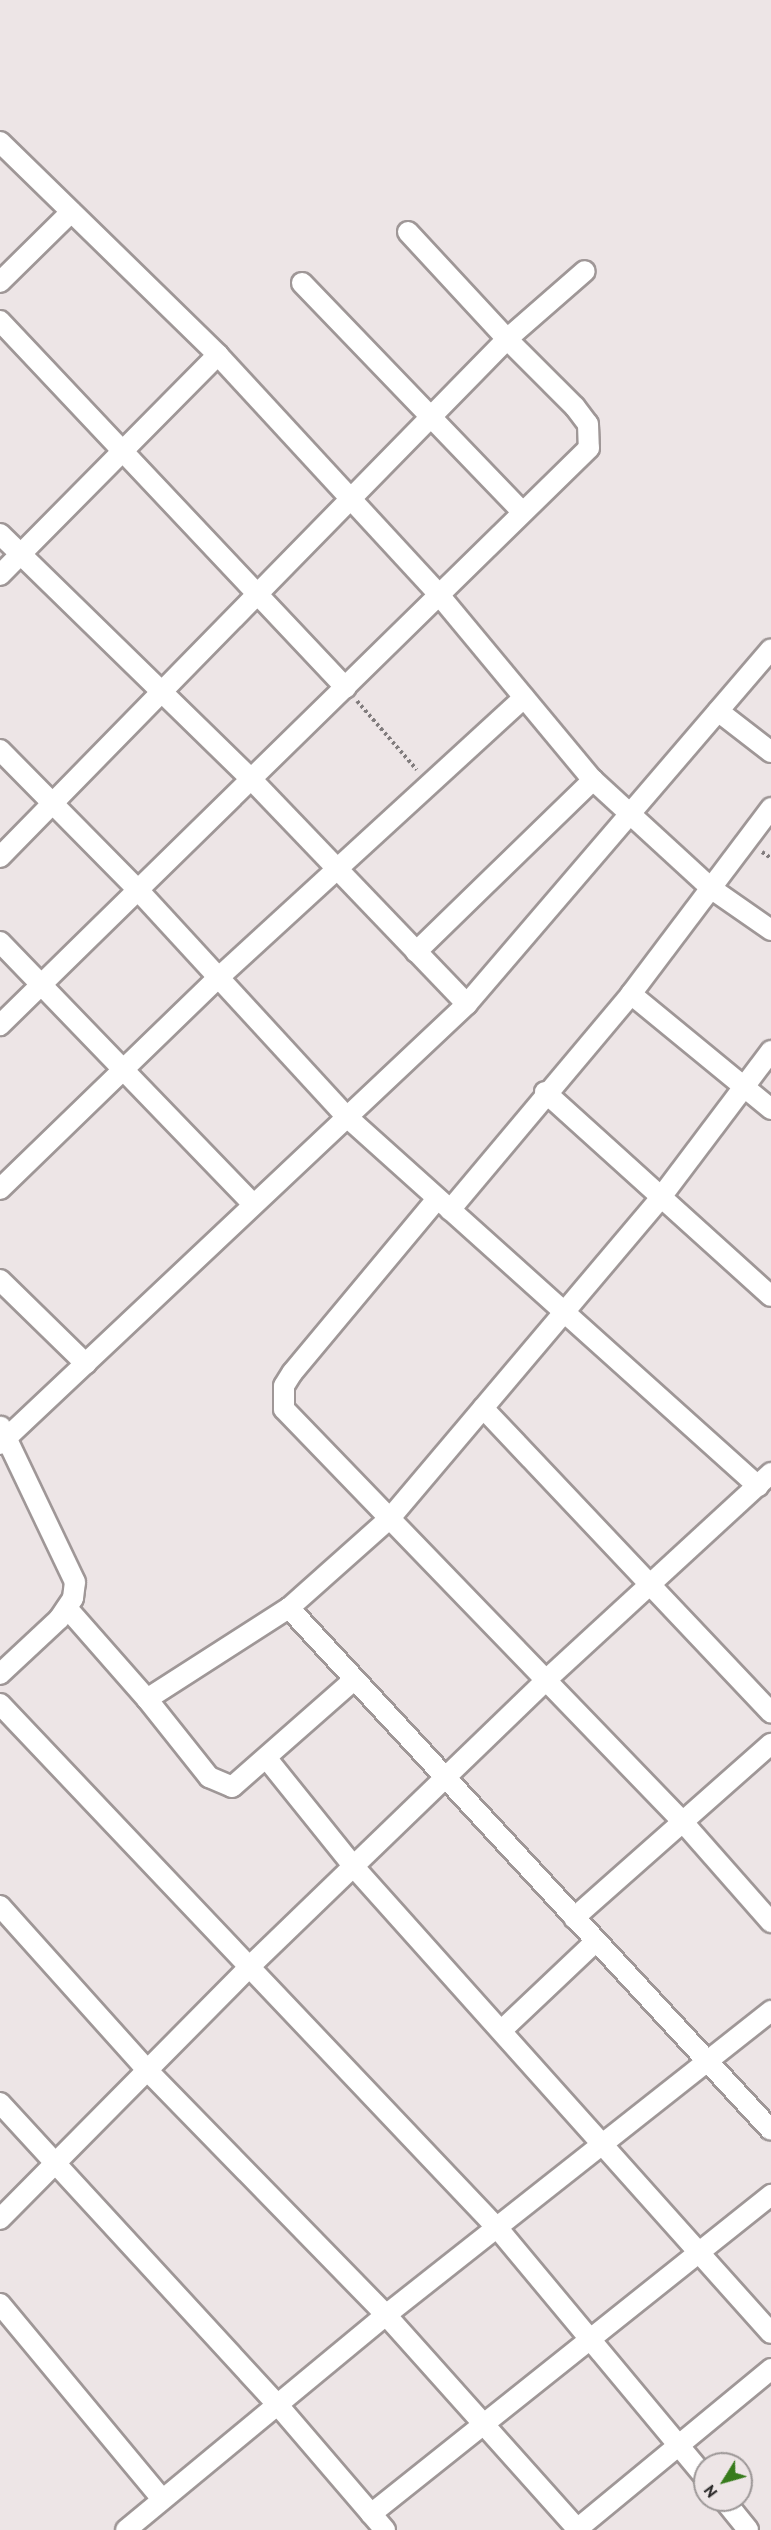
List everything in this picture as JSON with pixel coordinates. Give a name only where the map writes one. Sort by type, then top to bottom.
[{"type":"street","points":[[0,142],[218,356],[350,502],[440,596],[593,780],[712,889],[771,930]]},
{"type":"street","points":[[0,282],[71,212]]},
{"type":"street","points":[[0,1025],[253,781],[589,448],[591,433],[574,406],[507,339],[408,232]]},
{"type":"street","points":[[0,858],[162,691],[259,596],[507,339],[585,271]]},
{"type":"street","points":[[302,283],[522,512]]},
{"type":"street","points":[[0,321],[120,452],[346,688]]},
{"type":"street","points":[[0,575],[218,356]]},
{"type":"street","points":[[0,534],[19,556],[162,691],[253,781],[335,872],[467,1004]]},
{"type":"street","points":[[0,1674],[67,1608],[75,1582],[69,1562],[3,1435],[86,1364],[251,1202],[467,1004],[632,816],[771,649]]},
{"type":"street","points":[[3,1178],[123,1070],[218,978],[524,698]]},
{"type":"street","points":[[718,711],[771,752]]},
{"type":"street","points":[[0,750],[138,890],[346,1116],[562,1309],[764,1479],[650,1581],[247,1969],[0,2219]]},
{"type":"street","points":[[416,952],[593,780]]},
{"type":"street","points":[[771,808],[631,994],[292,1373],[282,1397],[291,1421],[391,1517],[682,1821],[771,1922]]},
{"type":"street","points":[[0,942],[251,1202]]},
{"type":"street","points":[[631,994],[771,1109]]},
{"type":"street","points":[[147,1699],[289,1608],[391,1517],[562,1309],[661,1197],[771,1051]]},
{"type":"street","points":[[545,1092],[771,1296]]},
{"type":"street","points":[[0,1280],[86,1364]]},
{"type":"street","points":[[483,1407],[650,1581],[771,1713]]},
{"type":"street","points":[[67,1608],[219,1785],[239,1785],[354,1680]]},
{"type":"street","points":[[289,1608],[354,1680],[448,1777],[574,1918],[710,2060],[771,2130]]},
{"type":"street","points":[[0,1704],[247,1969],[500,2230],[586,2341],[693,2463]]},
{"type":"street","points":[[574,1918],[771,1743]]},
{"type":"street","points":[[268,1760],[354,1867],[605,2142],[698,2253],[771,2333]]},
{"type":"street","points":[[0,1905],[147,2070],[386,2315],[577,2530],[771,2369]]},
{"type":"street","points":[[502,2030],[596,1941]]},
{"type":"street","points":[[128,2529],[386,2315],[500,2230],[605,2142],[771,2011]]},
{"type":"street","points":[[0,2103],[57,2161],[277,2404],[385,2530]]},
{"type":"street","points":[[370,2514],[485,2425],[586,2341],[771,2195]]},
{"type":"street","points":[[0,2304],[162,2499]]},
{"type":"street","points":[[734,2512],[748,2530]]},
{"type":"path","points":[[346,688],[429,785]]}]
